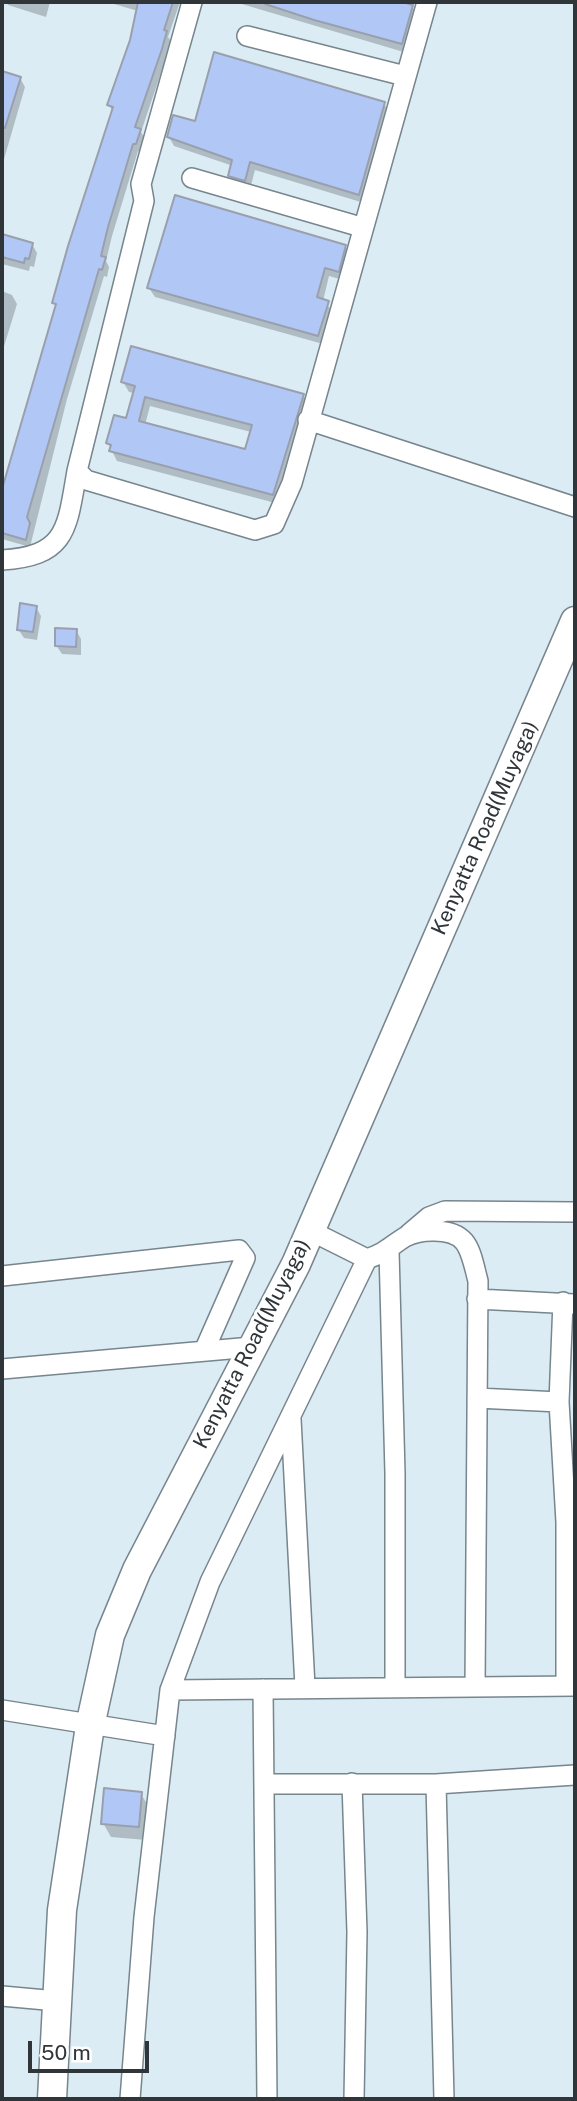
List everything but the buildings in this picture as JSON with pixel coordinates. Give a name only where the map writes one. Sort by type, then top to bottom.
[{"type":"main road","name":"Kenyatta Road(Muyaga)","points":[[52,2099],[62,1910],[90,1726],[110,1635],[136,1570],[296,1264],[575,621]]},
{"type":"street","points":[[2,560],[30,559],[49,550],[61,536],[144,201],[141,184],[192,2]]},
{"type":"street","points":[[77,471],[86,480],[255,530],[274,524],[292,483],[361,228],[427,2]]},
{"type":"street","points":[[247,36],[405,76]]},
{"type":"street","points":[[192,177],[361,228]]},
{"type":"street","points":[[309,420],[575,508]]},
{"type":"street","points":[[130,2099],[144,1917],[170,1690],[210,1583],[367,1259],[389,1251],[429,1217],[445,1212],[575,1212]]},
{"type":"street","points":[[309,1230],[367,1259]]},
{"type":"street","points":[[406,1237],[423,1231],[448,1231],[460,1236],[469,1249],[478,1281],[475,1687]]},
{"type":"street","points":[[2,1276],[239,1250],[245,1258],[204,1351]]},
{"type":"street","points":[[389,1251],[395,1473],[395,1688]]},
{"type":"street","points":[[170,1690],[571,1686],[559,1402],[569,1303],[477,1299]]},
{"type":"street","points":[[2,1368],[252,1347]]},
{"type":"street","points":[[477,1398],[559,1402]]},
{"type":"street","points":[[291,1417],[305,1687]]},
{"type":"street","points":[[263,1689],[267,2099]]},
{"type":"street","points":[[2,1710],[90,1726],[164,1735]]},
{"type":"street","points":[[264,1784],[436,1784],[575,1775]]},
{"type":"street","points":[[352,1783],[357,1933],[354,2099]]},
{"type":"street","points":[[436,1784],[444,2099]]},
{"type":"street","points":[[2,1996],[57,2001]]}]
